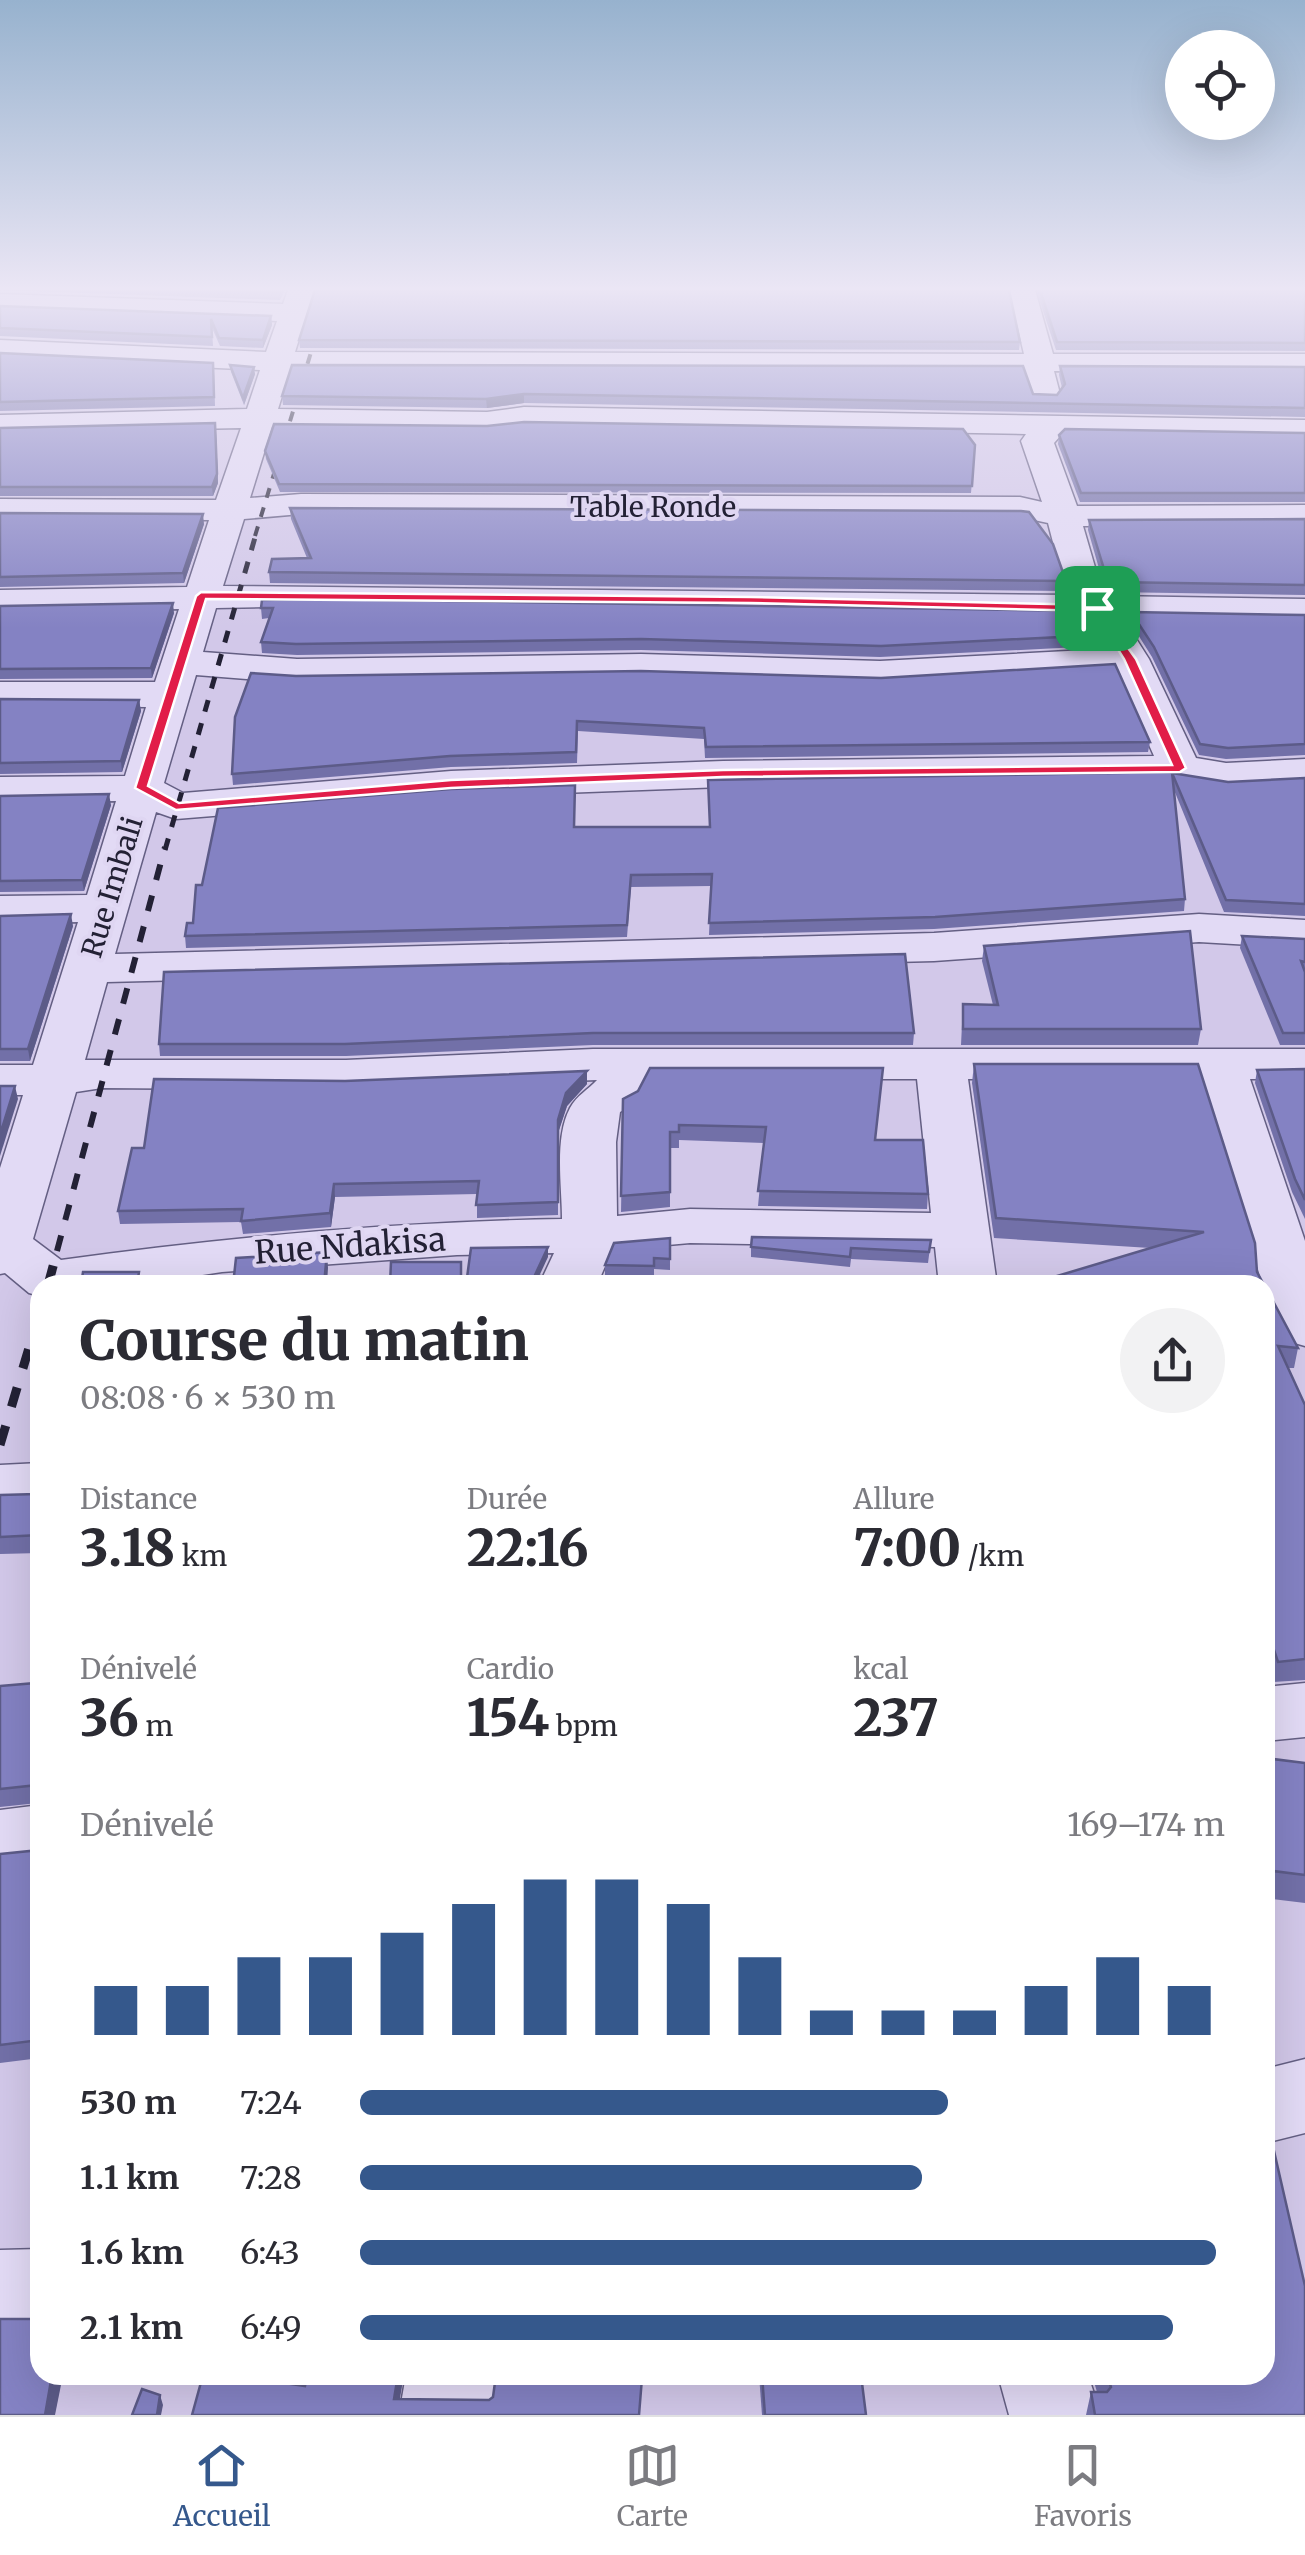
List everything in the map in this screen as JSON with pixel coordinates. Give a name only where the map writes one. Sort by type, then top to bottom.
[{"type":"street","points":[[10,423],[31,403]]},
{"type":"street","name":"Rue Imbali","points":[[2,1250],[201,596],[265,403]]},
{"type":"street","points":[[1047,403],[1053,426]]},
{"type":"street","points":[[10,423],[259,418],[488,420],[524,416],[1305,428]]},
{"type":"street","points":[[1053,426],[1036,441],[1048,462],[1081,581],[1130,659],[1180,768]]},
{"type":"street","name":"Table Ronde","points":[[0,510],[230,510],[301,504],[1020,507],[1060,516],[1305,515]]},
{"type":"street","points":[[0,600],[201,596],[750,600],[1305,610]]},
{"type":"street","points":[[0,694],[139,696],[176,677],[297,671],[642,666],[880,673],[1130,659]]},
{"type":"street","points":[[0,790],[142,788],[176,806],[451,784],[723,774],[1180,768],[1226,776],[1305,772]]},
{"type":"street","points":[[0,910],[106,908]]},
{"type":"street","points":[[88,966],[132,969],[914,948],[1199,928],[1305,934]]},
{"type":"street","points":[[579,1260],[594,1111],[600,1102],[617,1093],[624,1076],[615,1069],[593,1064]]},
{"type":"street","points":[[0,1080],[52,1080],[102,1073],[346,1075],[593,1064],[1305,1064]]},
{"type":"street","points":[[1219,1064],[1305,1326]]},
{"type":"street","points":[[941,1066],[967,1275]]},
{"type":"street","name":"Rue Ndakisa","points":[[84,1275],[222,1255],[457,1238],[579,1260],[690,1226],[962,1230]]},
{"type":"street","name":"Rue Ndakisa","points":[[2,1250],[42,1275]]},
{"type":"street","points":[[0,1487],[30,1486]]},
{"type":"street","points":[[1275,1713],[1305,1710]]},
{"type":"street","points":[[0,1840],[30,1836]]},
{"type":"street","points":[[1275,2104],[1305,2096]]},
{"type":"street","points":[[0,2294],[30,2292]]},
{"type":"street","points":[[445,2415],[450,2385]]},
{"type":"street","points":[[1046,2385],[1055,2415]]},
{"type":"building","points":[[1009,403],[1305,403],[1305,408]]},
{"type":"building","points":[[524,422],[963,429],[975,445],[972,486],[279,484],[265,451],[274,424],[487,426]]},
{"type":"building","points":[[215,423],[217,474],[212,487],[0,487],[0,428]]},
{"type":"building","points":[[1065,429],[1305,433],[1305,493],[1081,493],[1059,435]]},
{"type":"building","points":[[290,508],[1021,511],[1029,512],[1053,544],[1066,581],[269,572],[272,559],[311,558]]},
{"type":"building","points":[[0,513],[203,514],[183,573],[0,577]]},
{"type":"building","points":[[1305,519],[1305,585],[1112,582],[1089,520]]},
{"type":"building","points":[[262,600],[1085,611],[1100,635],[881,646],[641,639],[261,642],[273,608],[261,608]]},
{"type":"building","points":[[173,603],[151,668],[0,669],[0,606]]},
{"type":"building","points":[[1131,612],[1305,615],[1305,744],[1228,748],[1200,744],[1154,647]]},
{"type":"building","points":[[1115,664],[1150,742],[706,747],[704,728],[577,721],[576,752],[450,756],[232,774],[235,717],[251,673],[296,676],[641,671],[881,678]]},
{"type":"building","points":[[0,699],[139,700],[121,761],[0,763]]},
{"type":"building","points":[[1172,772],[1185,899],[935,917],[709,923],[712,874],[631,875],[627,925],[185,936],[187,923],[193,923],[196,885],[202,885],[218,808],[451,789],[575,785],[574,827],[710,827],[708,780]]},
{"type":"building","points":[[1172,773],[1228,782],[1305,778],[1305,904],[1226,900]]},
{"type":"building","points":[[109,794],[82,880],[0,881],[0,796]]},
{"type":"building","points":[[71,914],[28,1049],[0,1049],[0,916]]},
{"type":"building","points":[[1190,931],[1201,1029],[963,1029],[963,1004],[998,1005],[984,946]]},
{"type":"building","points":[[1242,936],[1305,939],[1305,962],[1301,961],[1305,972],[1305,1033],[1283,1033]]},
{"type":"building","points":[[905,954],[914,1033],[593,1033],[345,1044],[159,1044],[164,972]]},
{"type":"building","points":[[974,1064],[1198,1064],[1255,1243],[1259,1275],[1060,1275],[1204,1232],[996,1218]]},
{"type":"building","points":[[650,1068],[883,1068],[875,1140],[923,1140],[928,1194],[758,1191],[766,1127],[679,1125],[679,1132],[670,1132],[670,1192],[621,1196],[623,1099],[638,1091]]},
{"type":"building","points":[[1305,1069],[1305,1200],[1257,1070]]},
{"type":"building","points":[[587,1071],[566,1093],[558,1120],[558,1202],[476,1205],[479,1181],[334,1184],[330,1213],[241,1221],[243,1209],[118,1211],[132,1148],[144,1148],[154,1079],[345,1081]]},
{"type":"building","points":[[0,1086],[15,1086],[0,1135]]},
{"type":"building","points":[[752,1237],[931,1240],[929,1252],[851,1248],[850,1257],[751,1247]]},
{"type":"building","points":[[670,1238],[670,1259],[654,1258],[654,1266],[605,1265],[614,1243]]},
{"type":"building","points":[[548,1247],[535,1275],[467,1275],[471,1248]]},
{"type":"building","points":[[327,1252],[325,1275],[234,1275],[236,1258]]},
{"type":"building","points":[[391,1262],[461,1262],[461,1275],[390,1275]]},
{"type":"building","points":[[83,1272],[139,1272],[139,1275],[83,1275]]},
{"type":"building","points":[[1275,1305],[1298,1348],[1278,1346],[1305,1405],[1305,1659],[1278,1662]]},
{"type":"building","points":[[30,1494],[30,1536],[0,1537],[0,1495]]},
{"type":"building","points":[[30,1683],[30,1786],[0,1789],[0,1686]]},
{"type":"building","points":[[1275,1759],[1305,1763],[1305,1875],[1275,1871]]},
{"type":"building","points":[[30,1851],[30,2041],[0,2045],[0,1854]]},
{"type":"building","points":[[1275,2155],[1305,2286],[1305,2415],[1095,2415],[1091,2392],[1107,2392],[1111,2387],[1275,2385]]},
{"type":"building","points":[[0,2319],[30,2319],[30,2385],[50,2385],[45,2415],[0,2415]]},
{"type":"building","points":[[200,2385],[396,2385],[394,2399],[489,2400],[495,2385],[641,2385],[639,2415],[192,2415]]},
{"type":"building","points":[[763,2385],[862,2385],[866,2415],[765,2415]]},
{"type":"building","points":[[142,2389],[160,2395],[157,2415],[132,2415]]},
{"type":"railway","points":[[255,536],[296,403]]},
{"type":"railway","points":[[165,850],[256,534]]},
{"type":"railway","points":[[57,1251],[165,847]]},
{"type":"railway","points":[[51,1275],[58,1248]]},
{"type":"railway","points":[[0,1445],[30,1344]]},
{"type":"route","points":[[201,596],[750,600],[1097,608],[1130,659],[1180,768],[723,774],[451,784],[176,806],[142,788],[201,596]]}]
